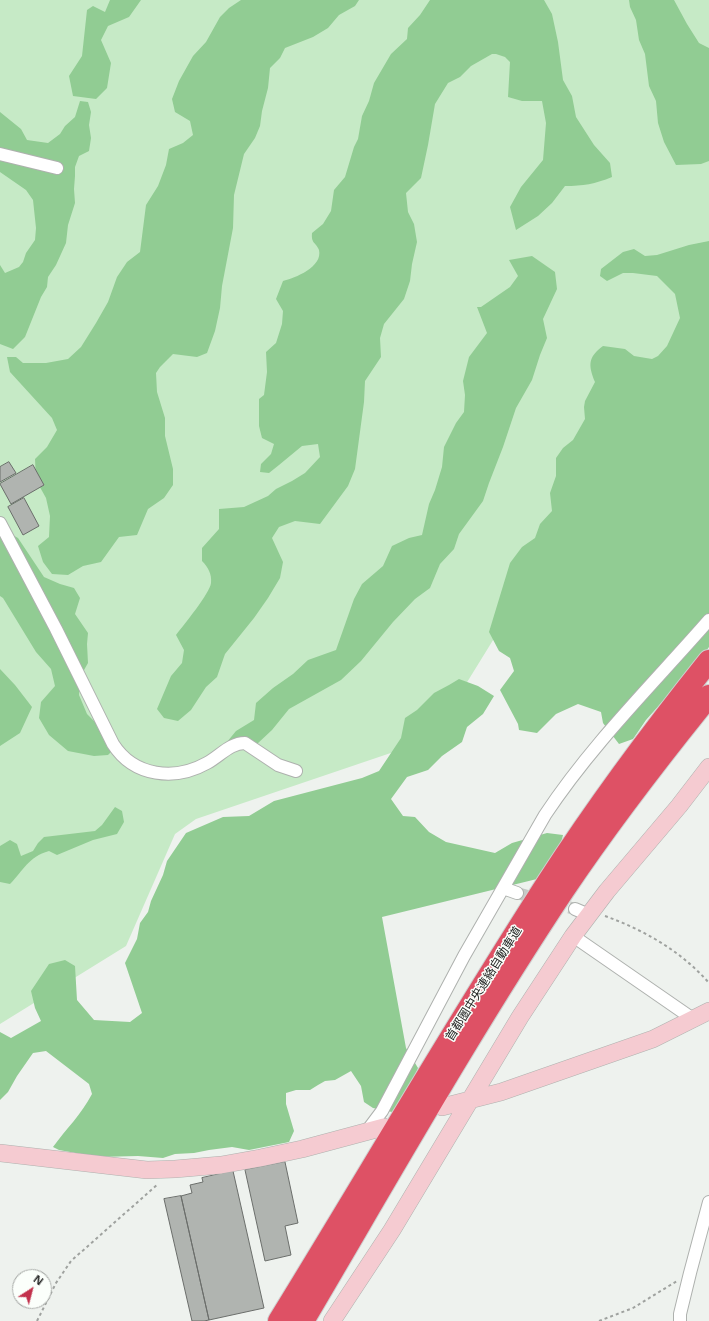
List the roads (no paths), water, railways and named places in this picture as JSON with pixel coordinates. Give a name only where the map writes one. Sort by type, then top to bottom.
[{"type":"highway","name":"首都圏中央連絡自動車道","points":[[279,1321],[451,1037],[549,881],[632,761],[664,717],[709,661]]},
{"type":"highway","name":"首都圏中央連絡自動車道","points":[[303,1321],[464,1047],[563,891],[619,811],[709,696]]},
{"type":"street","points":[[0,154],[57,168]]},
{"type":"street","points":[[0,523],[60,636],[113,744],[124,758],[144,771],[178,773],[193,770],[239,743],[245,743],[278,765],[296,771]]},
{"type":"street","points":[[368,1131],[382,1111],[464,956],[556,798],[608,732],[709,620]]},
{"type":"street","points":[[332,1321],[392,1230],[493,1060],[573,936],[586,911],[709,767]]},
{"type":"street","points":[[503,888],[517,894]]},
{"type":"street","points":[[573,936],[693,1019]]},
{"type":"street","points":[[442,1107],[501,1092],[653,1039],[709,1012]]},
{"type":"street","points":[[0,1153],[147,1170],[175,1169],[221,1165],[260,1158],[302,1149],[384,1127]]},
{"type":"street","points":[[680,1321],[680,1314],[709,1202]]},
{"type":"tunnel","points":[[517,893],[575,909]]}]
